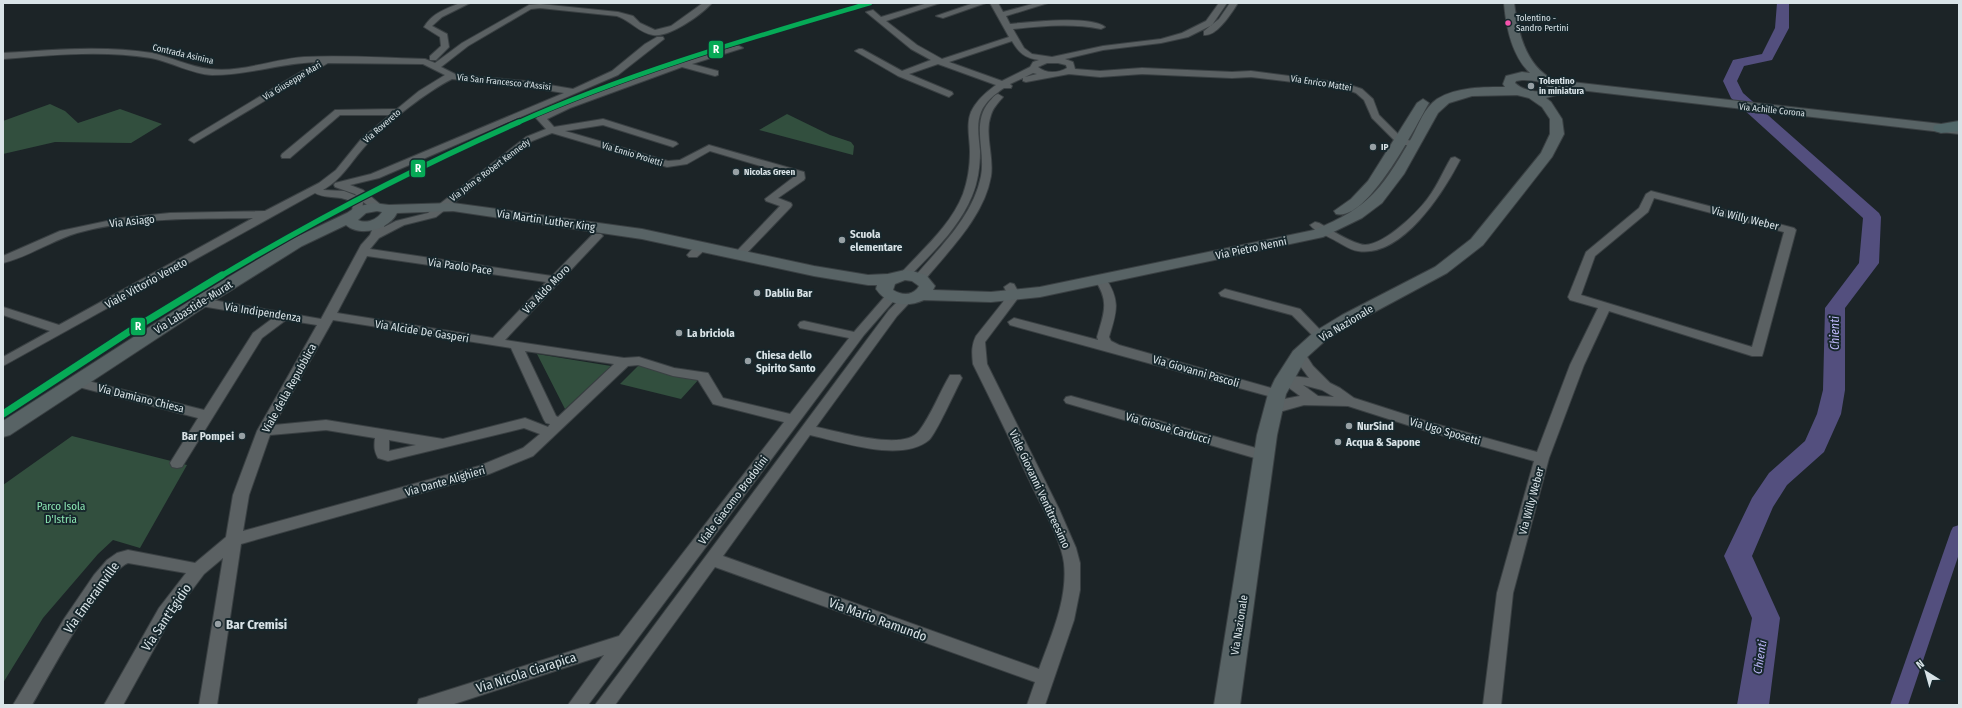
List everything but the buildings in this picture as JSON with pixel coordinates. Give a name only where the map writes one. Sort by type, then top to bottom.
[{"type":"highway","points":[[1941,128],[1959,126]]},
{"type":"street","points":[[436,67],[446,51],[444,36],[428,28],[429,24],[439,16],[466,3]]},
{"type":"street","points":[[339,185],[375,176],[616,73],[656,37],[674,28],[708,3]]},
{"type":"street","points":[[880,20],[936,3]]},
{"type":"street","points":[[940,16],[982,3]]},
{"type":"street","points":[[994,3],[1021,50],[1030,56],[1052,59],[1070,67]]},
{"type":"street","points":[[1002,15],[1044,3]]},
{"type":"street","points":[[906,287],[944,231],[959,212],[968,195],[974,173],[975,151],[972,122],[978,108],[990,94],[1007,85],[1035,66],[1052,59],[1103,48],[1161,41],[1185,35],[1209,22],[1223,3]]},
{"type":"street","points":[[906,287],[957,233],[971,213],[986,175],[986,152],[983,124],[988,109],[1007,85],[1028,78],[1047,74],[1058,74],[1070,67],[1104,53],[1166,45],[1195,38],[1219,25],[1234,3]]},
{"type":"street","points":[[1509,3],[1512,28],[1525,59],[1549,91]]},
{"type":"street","points":[[425,62],[529,7],[540,6],[618,14],[630,18],[636,25],[656,37]]},
{"type":"street","points":[[870,12],[914,47],[940,62],[1007,85]]},
{"type":"street","points":[[1008,27],[1069,21],[1083,22],[1101,27]]},
{"type":"street","points":[[901,74],[1014,38]]},
{"type":"street","points":[[552,130],[541,118],[567,106],[682,64],[739,48]]},
{"type":"street","name":"Contrada Asinina","points":[[3,56],[77,51],[123,53],[152,56],[188,67],[216,72],[247,70],[319,58],[333,59]]},
{"type":"street","points":[[859,51],[901,74],[949,94]]},
{"type":"street","points":[[1030,56],[1035,66],[1047,74]]},
{"type":"street","name":"Via Giuseppe Mari","points":[[194,140],[325,61],[333,59],[425,62]]},
{"type":"street","points":[[1512,83],[1515,65],[1525,59]]},
{"type":"street","points":[[1512,83],[1525,59]]},
{"type":"street","name":"Via San Francesco d'Assisi","points":[[425,62],[450,76],[526,84],[574,92]]},
{"type":"street","points":[[682,64],[715,73]]},
{"type":"street","name":"Via Enrico Mattei","points":[[1070,67],[1086,72],[1100,74],[1142,71],[1232,75],[1251,74]]},
{"type":"street","name":"Via Enrico Mattei","points":[[1234,69],[1251,74],[1352,88],[1359,91],[1368,99],[1375,116],[1407,143]]},
{"type":"street","name":"Via Rovereto","points":[[321,189],[340,172],[365,140],[397,112],[422,93],[450,76]]},
{"type":"street","name":"Via Pietro Nenni","points":[[1421,120],[1422,104],[1435,96],[1466,88],[1512,83]]},
{"type":"street","name":"Via Pietro Nenni","points":[[906,287],[991,298],[1034,284],[1320,228],[1336,227],[1369,207],[1388,186],[1407,143],[1421,120],[1434,108],[1446,100],[1465,94],[1488,91],[1512,83]]},
{"type":"street","name":"Via Nazionale","points":[[1227,705],[1264,456],[1278,394],[1299,355],[1320,336],[1348,319],[1441,270],[1477,242],[1547,154],[1558,126],[1549,91],[1512,83]]},
{"type":"street","name":"Via Achille Corona","points":[[1512,83],[1549,91],[1584,88],[1959,130]]},
{"type":"street","points":[[286,156],[338,112],[397,112]]},
{"type":"street","name":"Via John e Robert Kennedy","points":[[436,211],[530,139],[552,130],[603,122],[673,144]]},
{"type":"street","name":"Via Ennio Proietti","points":[[552,130],[667,164],[675,165],[682,163],[709,148],[801,175],[799,179],[770,199],[787,205],[739,255]]},
{"type":"street","points":[[1320,228],[1358,248],[1364,250],[1373,248],[1409,224],[1429,204],[1455,160]]},
{"type":"street","points":[[359,192],[360,187],[375,176]]},
{"type":"street","points":[[321,189],[331,183],[359,192],[366,199],[377,227]]},
{"type":"street","points":[[321,189],[342,194],[353,198],[358,202],[356,219]]},
{"type":"street","name":"Viale Vittorio Veneto","points":[[3,362],[288,202],[321,189]]},
{"type":"street","name":"Via Willy Weber","points":[[1651,194],[1790,230],[1757,353],[1605,306],[1574,297],[1590,254],[1644,210],[1651,194]]},
{"type":"street","name":"Via Martin Luther King","points":[[356,219],[377,227],[453,207],[612,230],[698,251],[805,280],[906,287]]},
{"type":"street","name":"Via Martin Luther King","points":[[436,211],[698,251],[739,255],[906,287]]},
{"type":"street","name":"Via Asiago","points":[[3,260],[46,240],[74,231],[110,223],[167,217],[268,214]]},
{"type":"street","name":"Via Labastide-Murat","points":[[3,430],[201,302],[296,244],[326,229],[356,219]]},
{"type":"street","name":"Via Paolo Pace","points":[[377,227],[555,280]]},
{"type":"street","name":"Viale della Repubblica","points":[[208,705],[241,495],[264,431],[377,227]]},
{"type":"street","name":"Via Pietro Nenni","points":[[1011,291],[1040,292],[1320,228]]},
{"type":"street","points":[[944,231],[957,233]]},
{"type":"street","name":"Via Aldo Moro","points":[[496,342],[597,236]]},
{"type":"street","points":[[1100,279],[1109,293],[1112,302],[1103,337],[1106,343],[1114,348]]},
{"type":"street","name":"Viale Giacomo Brodolini","points":[[577,705],[857,336],[906,287]]},
{"type":"street","name":"Viale Giacomo Brodolini","points":[[604,705],[893,313],[906,287]]},
{"type":"street","name":"Viale Giovanni Ventitreesimo","points":[[1011,291],[1008,304],[986,329],[980,341],[978,349],[980,364],[1051,509],[1068,548],[1072,563],[1072,590],[1065,620],[1036,705]]},
{"type":"street","points":[[1225,293],[1296,312],[1320,336]]},
{"type":"street","name":"Via Indipendenza","points":[[201,302],[284,316],[327,319]]},
{"type":"street","name":"Via Willy Weber","points":[[1492,705],[1505,593],[1542,458],[1577,365],[1605,306]]},
{"type":"street","points":[[3,311],[60,330]]},
{"type":"street","points":[[177,463],[257,336],[284,316]]},
{"type":"street","name":"Via Alcide De Gasperi","points":[[327,319],[496,342],[624,362],[639,361],[673,372],[703,376],[718,401],[794,420]]},
{"type":"street","name":"Via Giovanni Pascoli","points":[[1014,322],[1114,348],[1278,394]]},
{"type":"street","points":[[804,325],[857,336]]},
{"type":"street","points":[[516,345],[551,420],[561,422]]},
{"type":"street","name":"Via Ugo Sposetti","points":[[1299,355],[1308,369],[1324,385],[1341,394],[1350,402]]},
{"type":"street","name":"Via Dante Alighieri","points":[[234,540],[484,470],[528,452],[624,362]]},
{"type":"street","points":[[807,430],[886,446],[909,444],[924,436],[955,378]]},
{"type":"street","name":"Via Damiano Chiesa","points":[[76,382],[206,415]]},
{"type":"street","name":"Via Ugo Sposetti","points":[[1278,394],[1324,385]]},
{"type":"street","name":"Via Ugo Sposetti","points":[[1278,394],[1336,402],[1350,402],[1428,427],[1542,458]]},
{"type":"street","name":"Via Ugo Sposetti","points":[[1278,394],[1289,403],[1314,399]]},
{"type":"street","name":"Via Giosuè Carducci","points":[[1070,400],[1264,456]]},
{"type":"street","points":[[382,433],[380,448],[383,454],[388,456],[443,444],[525,423],[550,433]]},
{"type":"street","points":[[264,431],[326,425],[443,444]]},
{"type":"street","name":"Via Sant'Egidio","points":[[113,705],[161,620],[198,570],[234,540]]},
{"type":"street","name":"Via Emerainville","points":[[22,705],[74,617],[116,560],[128,556],[198,570]]},
{"type":"street","name":"Via Mario Ramundo","points":[[712,559],[1044,678]]},
{"type":"street","name":"Via Nicola Ciarapica","points":[[426,705],[626,641]]},
{"type":"green space","points":[[50,104],[65,111],[78,123],[120,109],[162,124],[131,143],[55,142],[3,154],[3,121]]},
{"type":"green space","points":[[787,114],[830,135],[851,142],[854,146],[853,155],[759,130]]},
{"type":"green space","points":[[537,354],[611,366],[565,409]]},
{"type":"green space","points":[[640,364],[700,378],[681,399],[620,384]]},
{"type":"green space","name":"Parco Isola D'Istria","points":[[72,436],[187,465],[140,548],[113,540],[98,554],[43,618],[3,683],[3,485]]},
{"type":"waterway","name":"Chienti","points":[[1753,705],[1766,618],[1738,556],[1761,505],[1778,479],[1815,446],[1829,414],[1834,390],[1835,308],[1869,263],[1872,217],[1736,95],[1730,81],[1738,63],[1767,57],[1782,28],[1783,3]]},
{"type":"waterway","points":[[1899,705],[1959,531]]},
{"type":"transit line","name":"R","points":[[3,414],[130,331],[259,253],[392,181],[461,148],[530,117],[613,84],[698,55],[870,3]]},
{"type":"place","name":"Tolentino - Sandro Pertini","points":[[1508,23]]},
{"type":"place","name":"Tolentino in miniatura","points":[[1531,86]]},
{"type":"place","name":"IP","points":[[1373,147]]},
{"type":"place","name":"Nicolas Green","points":[[736,172]]},
{"type":"place","name":"Scuola elementare","points":[[842,240]]},
{"type":"place","name":"Dabliu Bar","points":[[757,293]]},
{"type":"place","name":"La briciola","points":[[679,333]]},
{"type":"place","name":"Chiesa dello Spirito Santo","points":[[748,361]]},
{"type":"place","name":"NurSind","points":[[1349,426]]},
{"type":"place","name":"Bar Pompei","points":[[242,436]]},
{"type":"place","name":"Acqua & Sapone","points":[[1338,442]]},
{"type":"place","name":"Bar Cremisi","points":[[218,624]]}]
